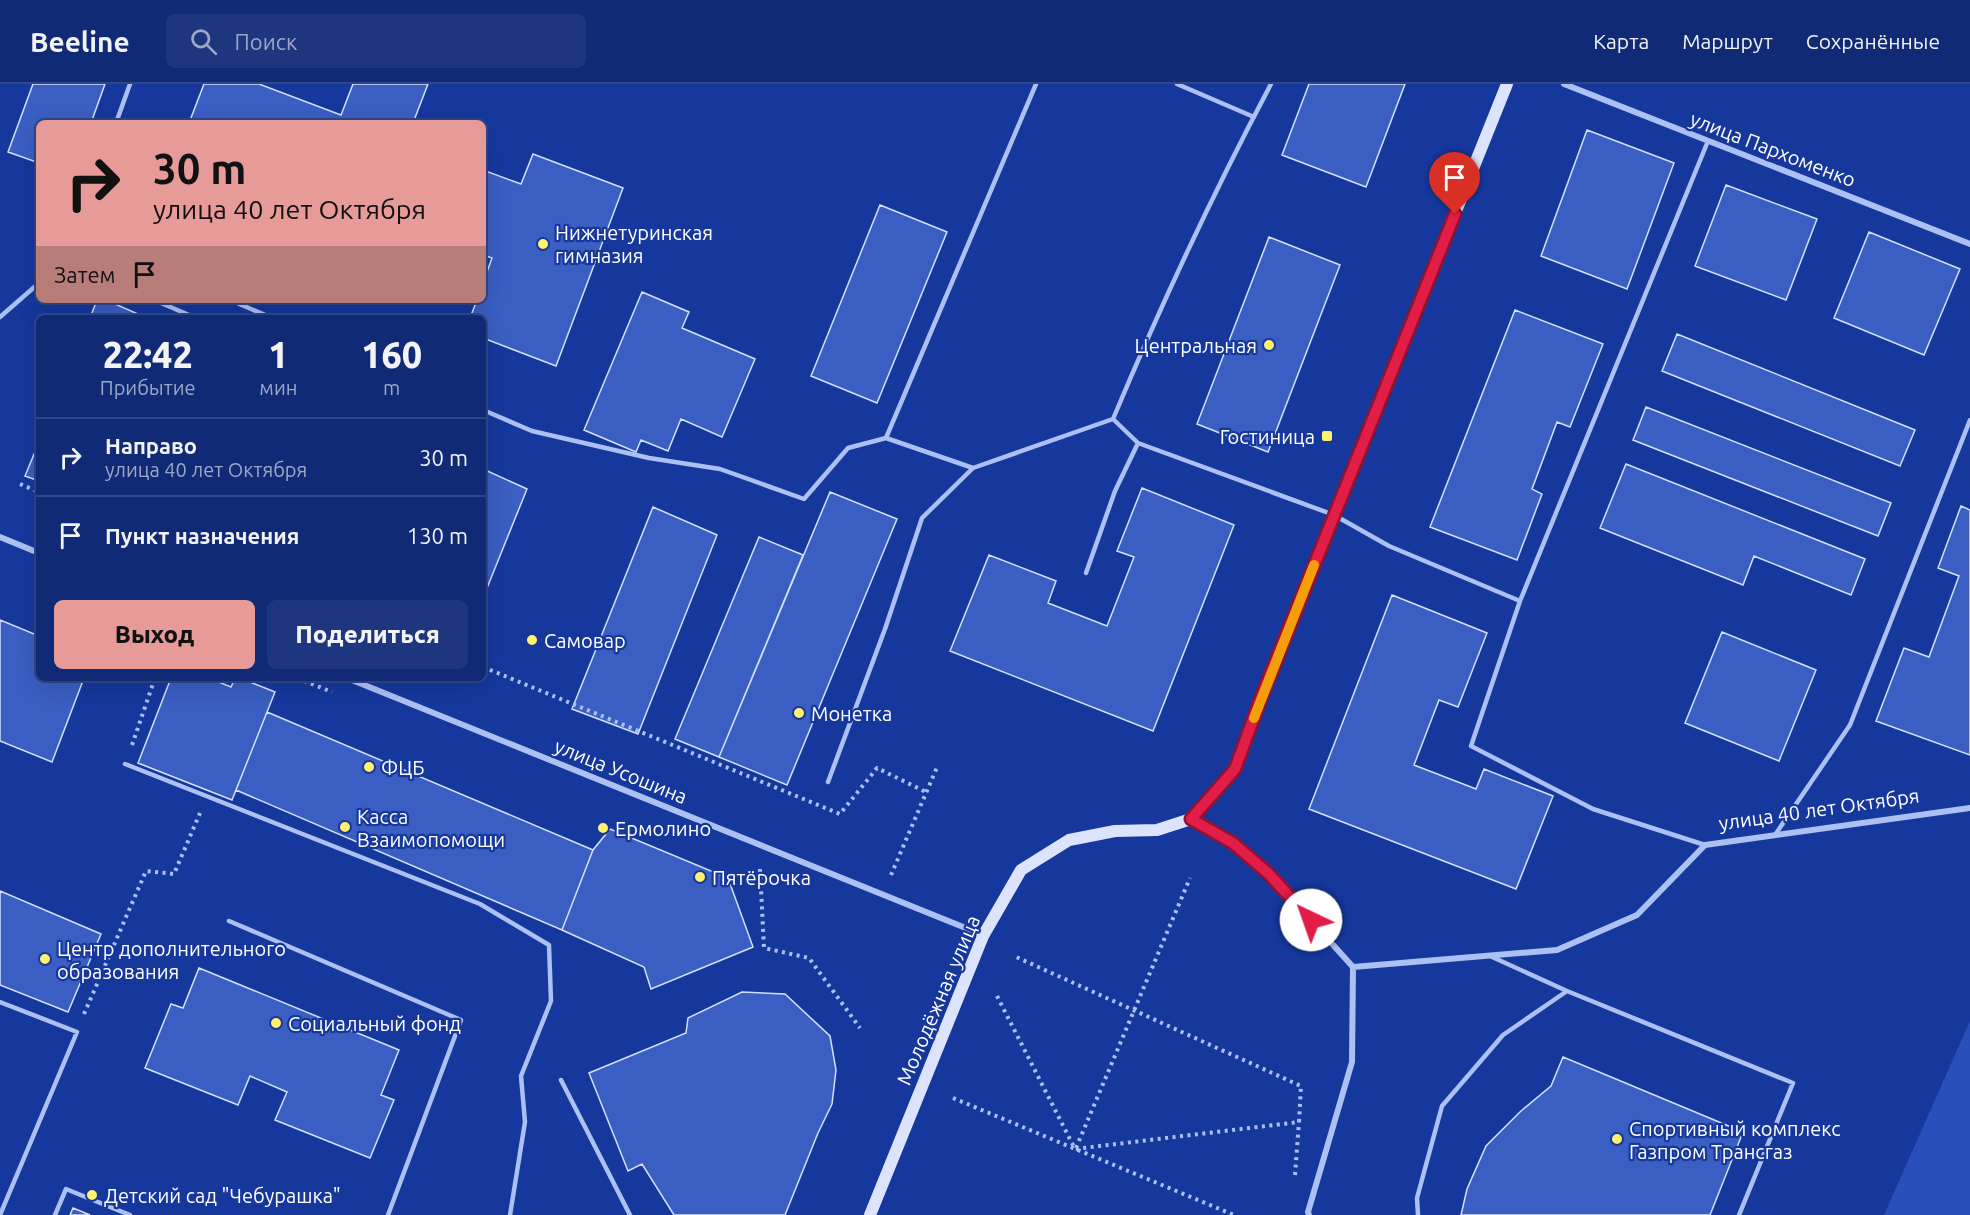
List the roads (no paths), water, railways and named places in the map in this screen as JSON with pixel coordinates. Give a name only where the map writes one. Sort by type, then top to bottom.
[{"type":"street","points":[[1309,1215],[1352,1062],[1353,967],[1269,874],[1233,843],[1191,819],[1235,769],[1507,84]]},
{"type":"street","name":"улица Пархоменко","points":[[1564,84],[1970,244]]},
{"type":"street","points":[[0,537],[36,552]]},
{"type":"street","name":"улица Усошина","points":[[354,681],[983,936]]},
{"type":"street","name":"улица 40 лет Октября","points":[[1353,967],[1557,950],[1638,915],[1705,845],[1970,808]]},
{"type":"street","name":"Молодёжная улица","points":[[870,1215],[983,936],[1021,870],[1069,840],[1115,831],[1157,830],[1191,819]]},
{"type":"lane","points":[[117,120],[130,84]]},
{"type":"lane","points":[[886,438],[1036,84]]},
{"type":"lane","points":[[1177,84],[1254,117]]},
{"type":"lane","points":[[828,782],[885,629],[922,518],[973,468],[1113,419],[1163,300],[1229,162],[1271,84]]},
{"type":"lane","points":[[1705,845],[1593,809],[1471,746],[1520,601],[1708,141]]},
{"type":"lane","points":[[0,317],[36,286]]},
{"type":"lane","points":[[161,303],[189,315]]},
{"type":"lane","points":[[237,303],[265,315]]},
{"type":"lane","points":[[486,411],[532,431],[650,458],[720,469],[804,499],[848,448],[886,438],[973,468]]},
{"type":"lane","points":[[1113,419],[1138,443],[1334,515],[1389,546],[1520,601]]},
{"type":"lane","points":[[1775,835],[1850,725],[1970,420]]},
{"type":"lane","points":[[1086,573],[1115,491],[1138,443]]},
{"type":"lane","points":[[125,764],[480,904],[549,945],[551,1000],[521,1076],[525,1122],[510,1215]]},
{"type":"lane","points":[[229,921],[461,1020],[388,1215]]},
{"type":"lane","points":[[1490,956],[1567,991],[1793,1083],[1739,1215]]},
{"type":"lane","points":[[1418,1215],[1417,1198],[1442,1106],[1503,1035],[1567,991]]},
{"type":"lane","points":[[0,1002],[76,1032],[0,1215]]},
{"type":"lane","points":[[561,1080],[630,1215]]},
{"type":"lane","points":[[55,1215],[66,1189],[130,1215]]},
{"type":"place","name":"Нижнетуринская гимназия","points":[[543,244]]},
{"type":"place","name":"Центральная","points":[[1269,345]]},
{"type":"place","name":"Гостиница","points":[[1327,436]]},
{"type":"place","name":"Самовар","points":[[532,640]]},
{"type":"place","name":"Монетка","points":[[799,713]]},
{"type":"place","name":"ФЦБ","points":[[369,767]]},
{"type":"place","name":"Касса Взаимопомощи","points":[[345,827]]},
{"type":"place","name":"Ермолино","points":[[603,828]]},
{"type":"place","name":"Пятёрочка","points":[[700,877]]},
{"type":"place","name":"Центр дополнительного образования","points":[[45,959]]},
{"type":"place","name":"Социальный фонд","points":[[276,1023]]},
{"type":"place","name":"Спортивный комплекс Газпром Трансгаз","points":[[1617,1139]]},
{"type":"place","name":"Детский сад \"Чебурашка\"","points":[[92,1195]]}]
